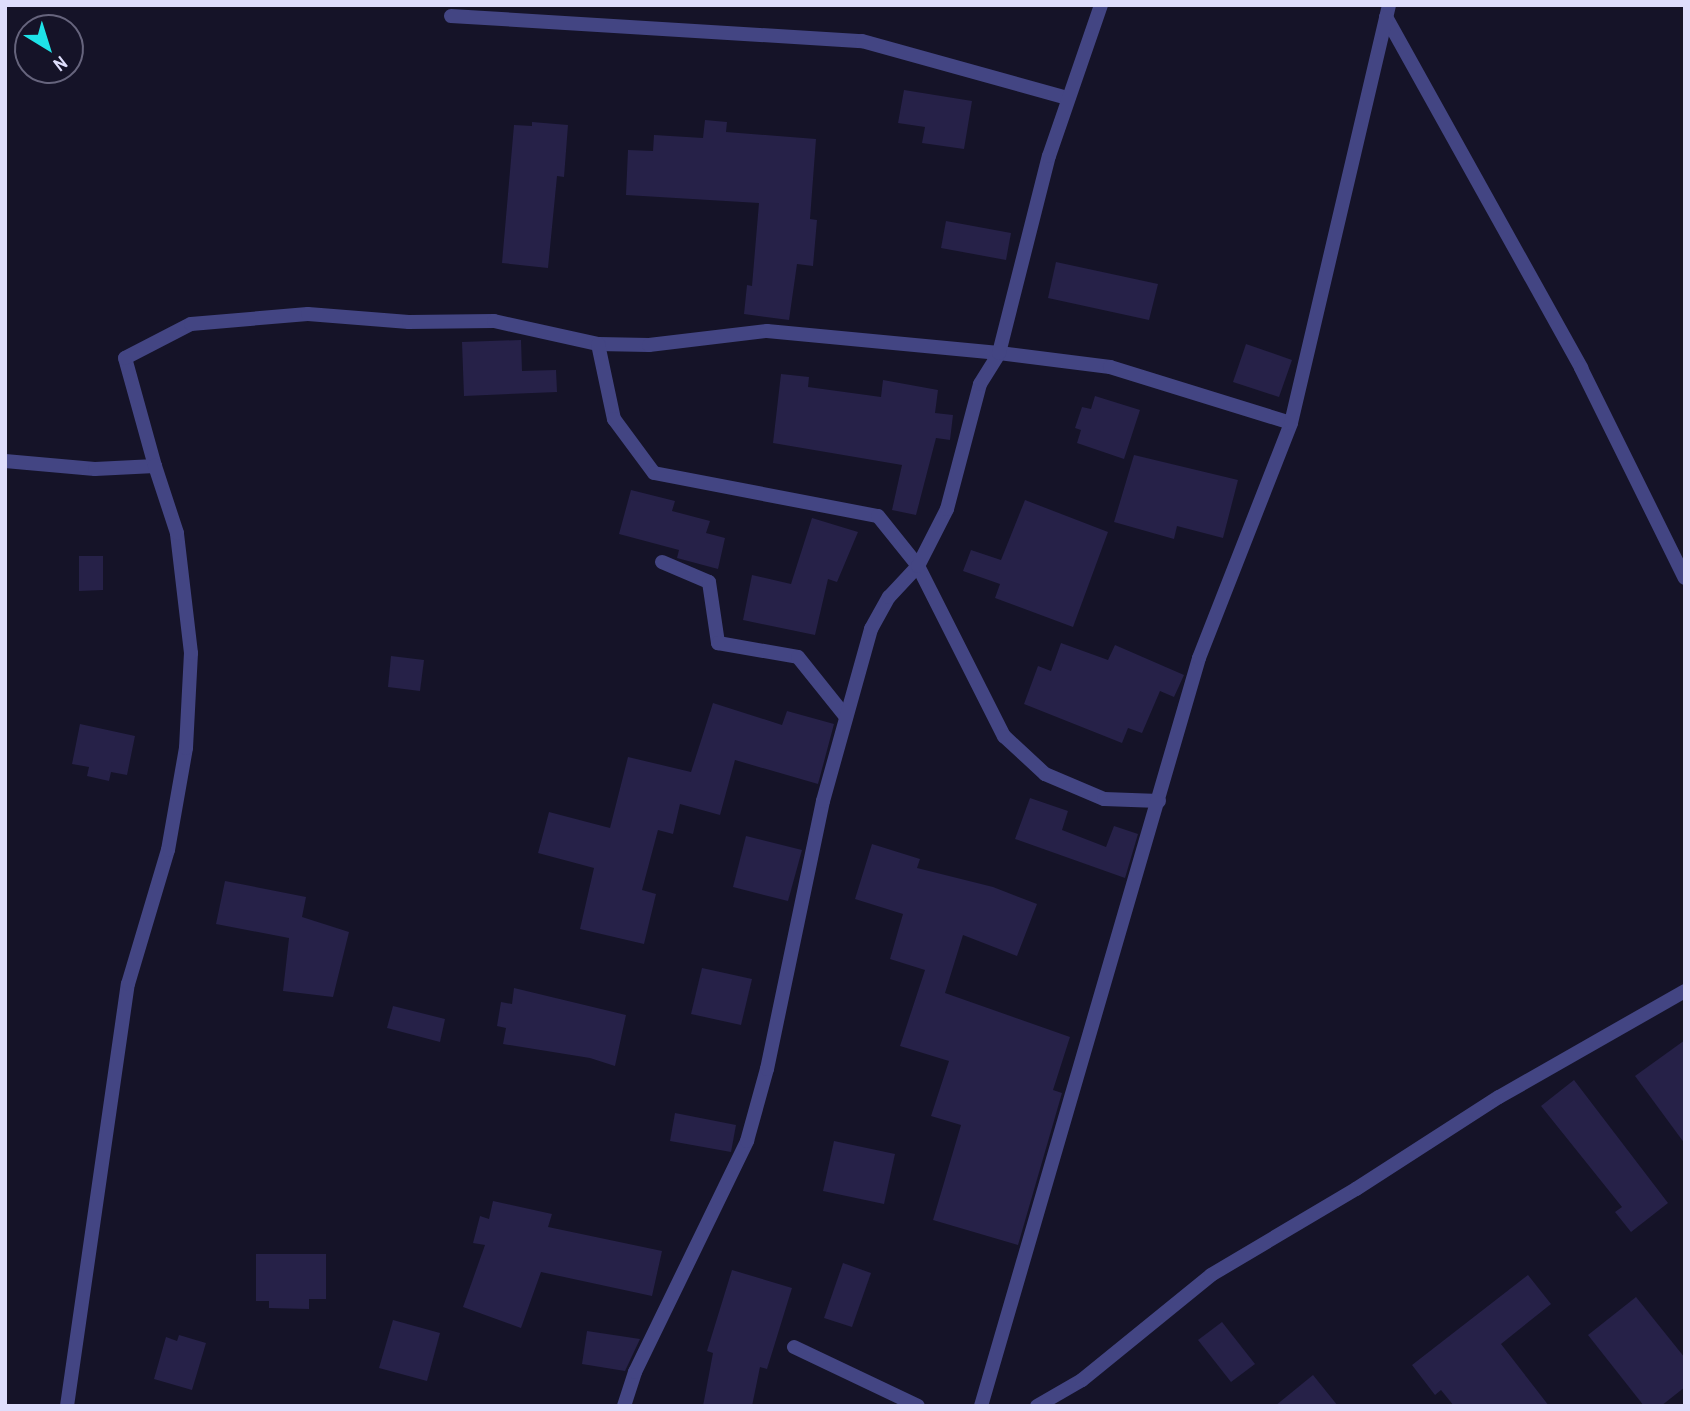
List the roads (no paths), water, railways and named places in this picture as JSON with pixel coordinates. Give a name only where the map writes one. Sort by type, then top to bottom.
[{"type":"street","points":[[624,1406],[635,1372],[747,1141],[767,1069],[823,801],[871,629],[890,597],[918,566],[947,509],[980,384],[999,353],[1068,98],[1101,5]]},
{"type":"street","points":[[981,1406],[1199,658],[1291,423],[1387,11]]},
{"type":"street","points":[[1387,11],[1581,368],[1685,578]]},
{"type":"street","points":[[451,16],[862,41],[1068,98]]},
{"type":"street","points":[[67,1406],[128,984],[168,850],[186,748],[191,653],[177,533],[125,358],[191,324],[308,313],[409,322],[494,321],[598,344],[649,345],[767,331],[999,353],[1110,367],[1291,423]]},
{"type":"street","points":[[598,344],[614,419],[654,473],[878,516],[918,566],[1004,736],[1045,774],[1092,794],[1104,799],[1159,801]]},
{"type":"street","points":[[5,461],[95,469],[155,466]]},
{"type":"street","points":[[662,562],[709,582],[718,643],[798,657],[846,717]]},
{"type":"street","points":[[1037,1406],[1082,1380],[1211,1275],[1356,1189],[1499,1097],[1685,991]]},
{"type":"street","points":[[794,1347],[918,1406]]}]
